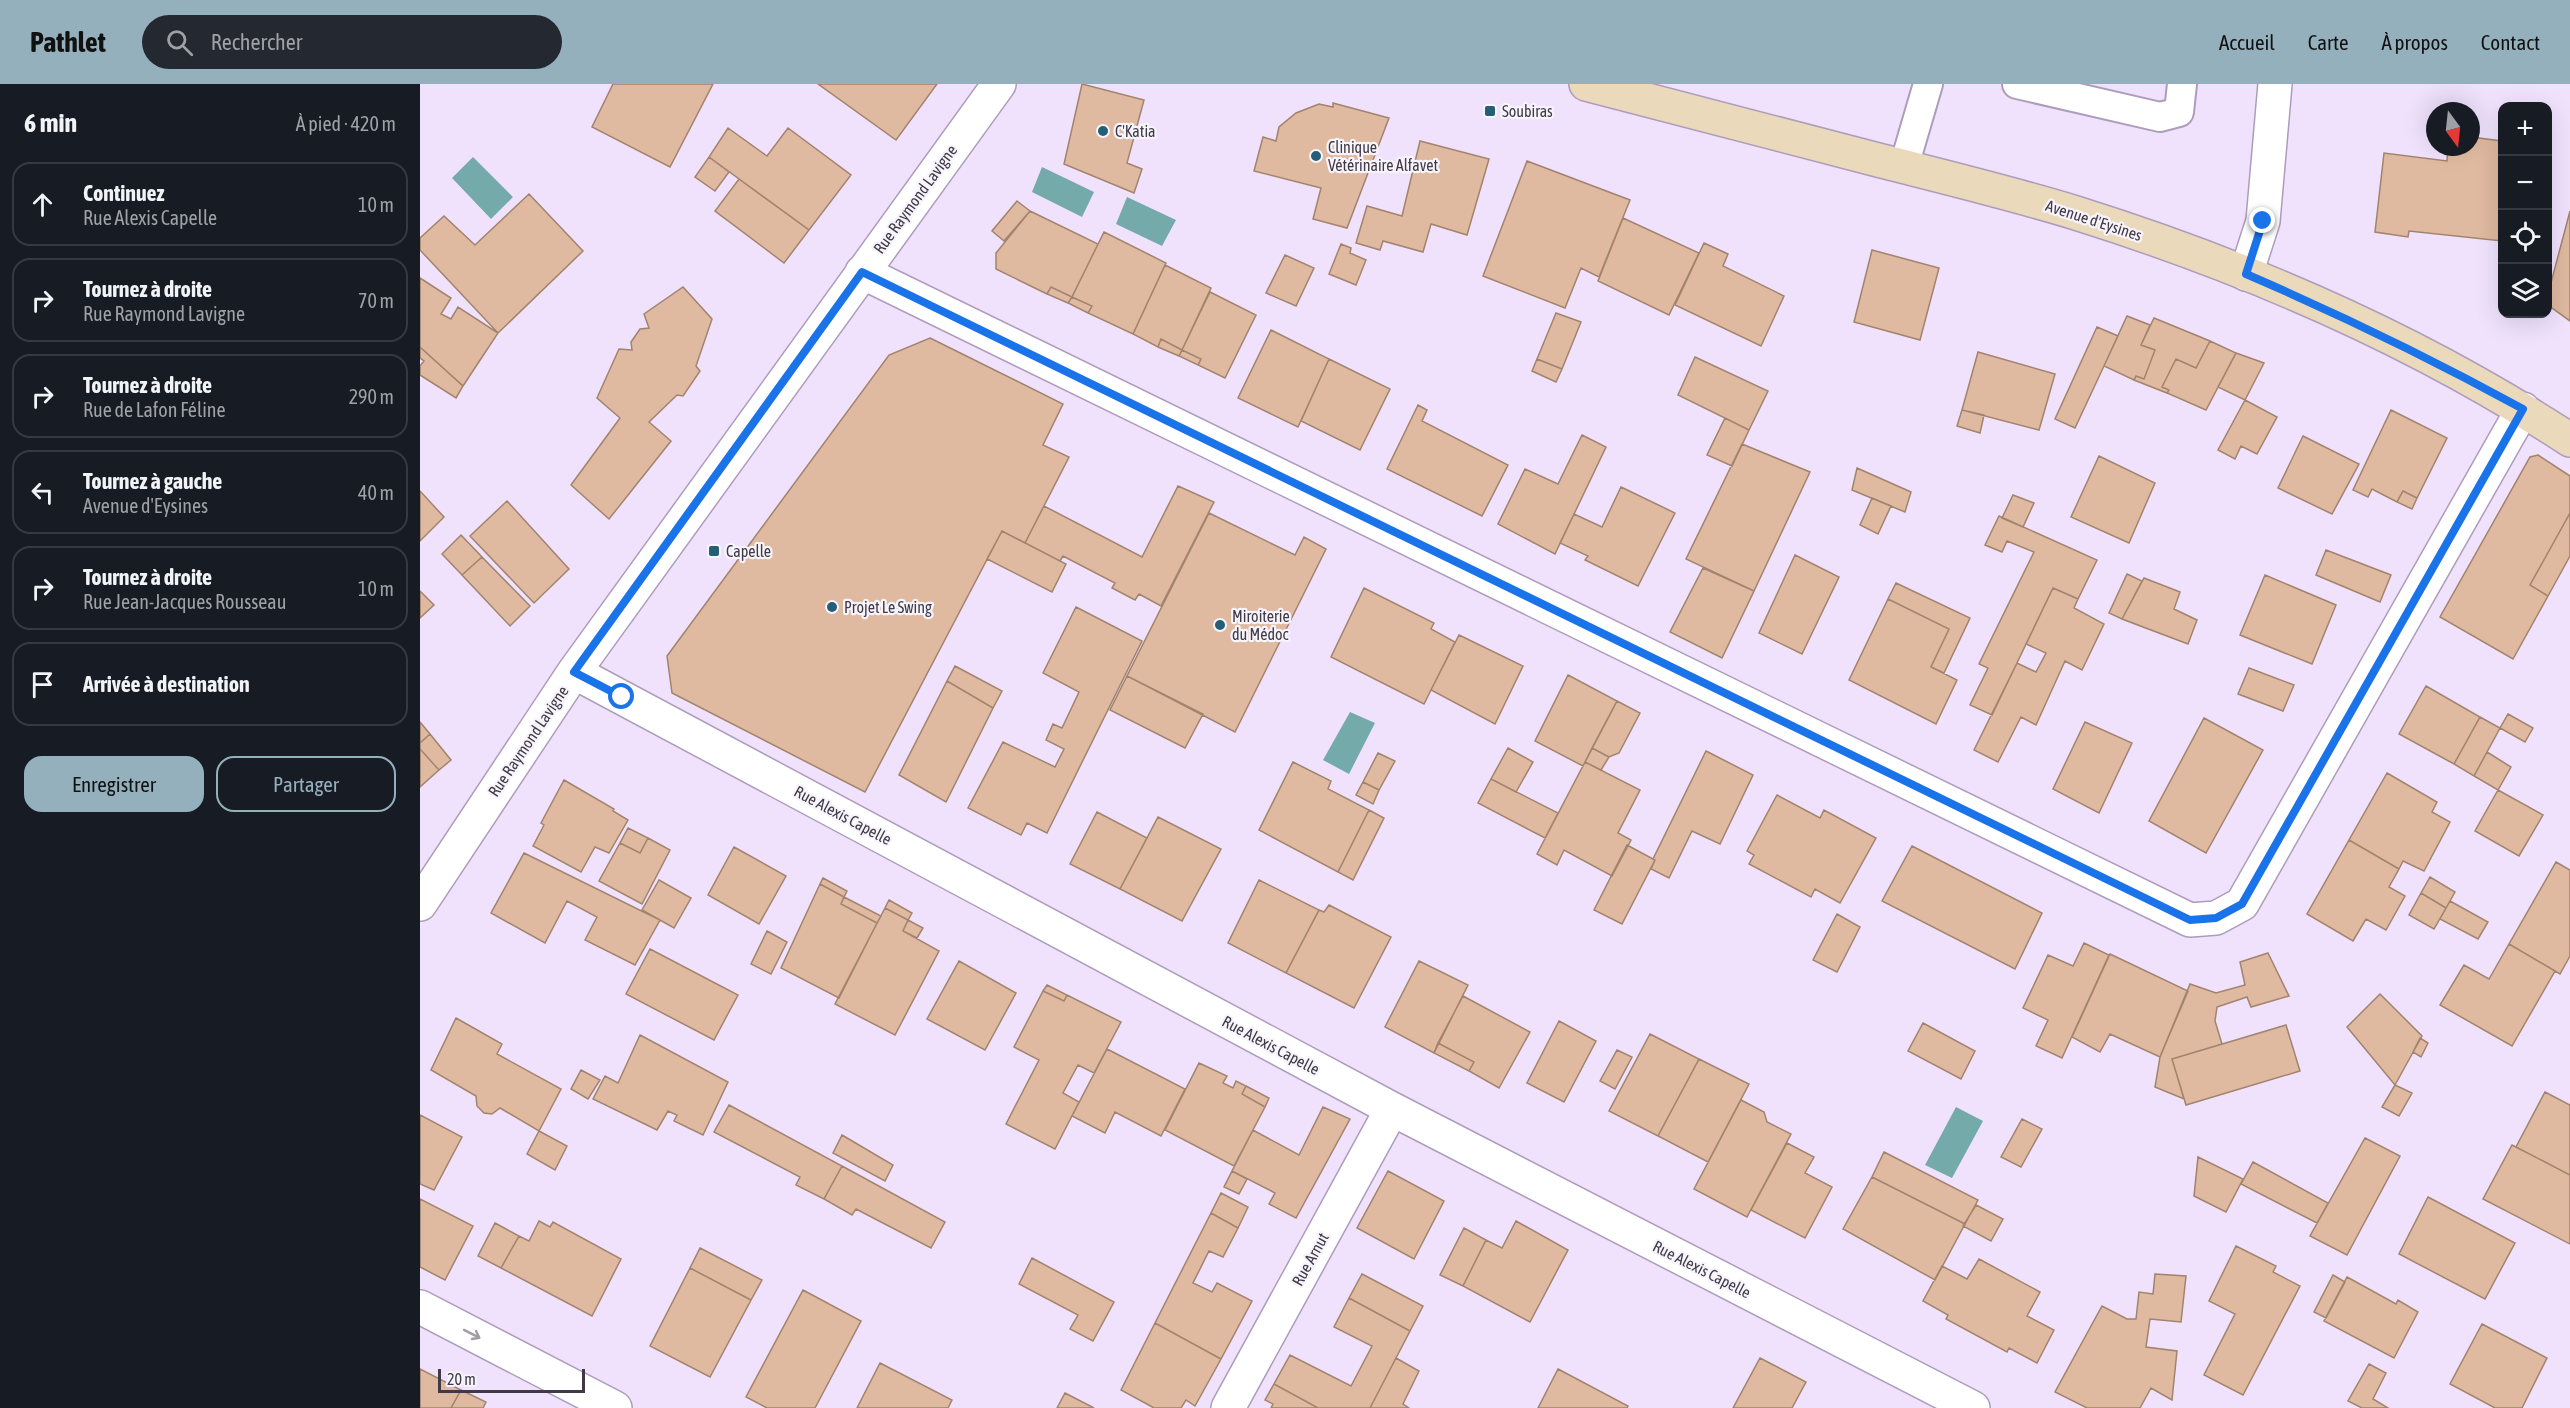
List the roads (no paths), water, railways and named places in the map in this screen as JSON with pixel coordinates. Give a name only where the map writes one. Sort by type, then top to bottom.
[{"type":"street","name":"Rue Raymond Lavigne","points":[[420,904],[574,672],[999,84]]},
{"type":"street","name":"Avenue d'Eysines","points":[[1586,84],[1992,188],[2078,214],[2246,274],[2341,315],[2433,359],[2523,409],[2570,440]]},
{"type":"street","points":[[2246,274],[2263,221],[2275,84]]},
{"type":"street","points":[[862,272],[2190,920],[2216,918],[2242,904],[2523,409]]},
{"type":"street","name":"Rue Alexis Capelle","points":[[574,672],[1392,1110],[1973,1408]]},
{"type":"street","name":"Rue Arnut","points":[[1228,1408],[1392,1110]]},
{"type":"street","points":[[420,1307],[615,1408]]},
{"type":"lane","points":[[1904,166],[1928,84]]},
{"type":"lane","points":[[2017,84],[2160,117],[2179,112],[2182,84]]},
{"type":"place","name":"Soubiras","points":[[1490,111]]},
{"type":"place","name":"C'Katia","points":[[1103,131]]},
{"type":"place","name":"Clinique Vétérinaire Alfavet","points":[[1316,156]]},
{"type":"place","name":"Capelle","points":[[714,551]]},
{"type":"place","name":"Projet Le Swing","points":[[832,607]]},
{"type":"place","name":"Miroiterie du Médoc","points":[[1220,625]]}]
